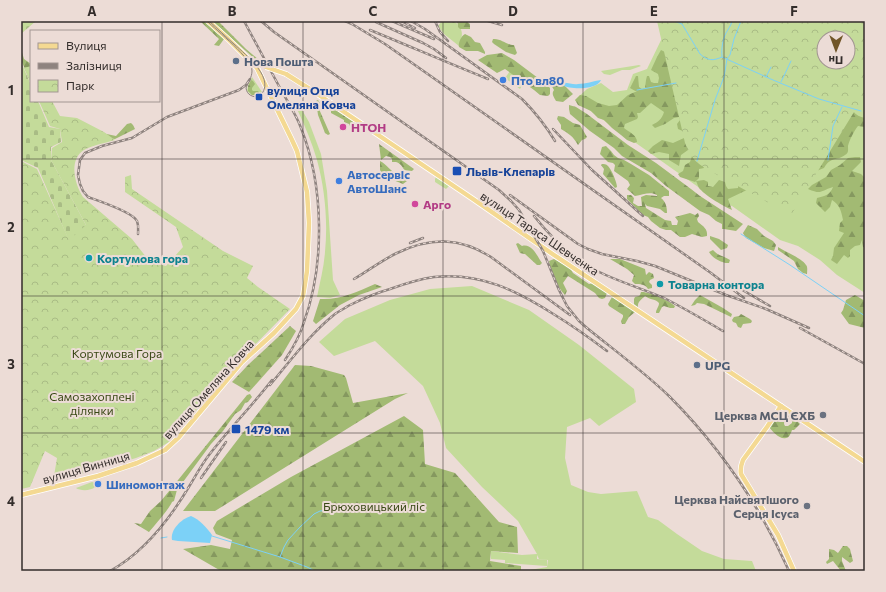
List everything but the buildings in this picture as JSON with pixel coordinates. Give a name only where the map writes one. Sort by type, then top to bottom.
[{"type":"main road","points":[[208,21],[257,68]]},
{"type":"main road","name":"вулиця Тараса Шевченка","points":[[257,68],[266,67],[286,74],[316,92],[474,199],[544,249],[865,462]]},
{"type":"main road","name":"вулиця Омеляна Ковча","points":[[156,455],[165,450],[179,437],[242,362],[274,333],[293,313],[303,296],[307,270],[309,223],[306,186],[297,151],[257,68]]},
{"type":"main road","points":[[781,406],[743,460],[740,465],[740,469],[741,474],[778,535],[794,571]]},
{"type":"main road","name":"вулиця Винниця","points":[[21,495],[98,476],[156,455]]},
{"type":"green space","points":[[21,21],[36,21],[21,35]]},
{"type":"green space","points":[[200,21],[204,21],[224,39],[219,46],[214,45],[219,39]]},
{"type":"green space","points":[[212,21],[218,21],[259,60],[256,60]]},
{"type":"green space","points":[[442,21],[454,21],[460,27],[462,35],[459,46],[444,34],[438,26]]},
{"type":"green space","points":[[451,21],[466,21],[470,24],[470,29],[460,29],[456,22],[453,23]]},
{"type":"green space","points":[[657,21],[865,21],[865,94],[791,215],[710,171],[694,160],[685,143]]},
{"type":"green space","points":[[865,21],[865,293],[837,275],[820,260],[798,246],[780,240],[732,206],[718,201],[575,100],[587,89],[601,83],[613,92],[627,90],[633,74],[647,69],[663,36]]},
{"type":"green space","points":[[465,34],[471,37],[475,42],[480,43],[485,54],[478,51],[466,51],[459,47],[460,40]]},
{"type":"green space","points":[[493,39],[514,45],[517,53],[515,55],[506,52],[492,42]]},
{"type":"green space","points":[[21,49],[24,59],[30,63],[30,81],[21,60]]},
{"type":"green space","points":[[661,50],[669,54],[704,168],[699,169],[699,178],[695,182],[680,177],[678,174],[683,171],[685,165],[690,162],[694,150],[691,145],[688,150],[681,155],[679,166],[669,160],[669,154],[659,152],[651,154],[648,151],[662,140],[673,143],[684,138],[685,132],[678,129],[677,124],[680,120],[679,117],[655,128],[652,125],[660,120],[664,112],[651,103],[640,113],[637,113],[637,119],[625,124],[624,128],[636,137],[637,142],[634,143],[627,140],[591,111],[578,105],[575,100],[580,95],[609,106],[617,105],[628,95],[637,92],[630,88],[636,76],[638,76],[639,87],[642,89],[645,88],[647,76],[649,76],[651,82],[658,83],[658,74],[651,70]]},
{"type":"green space","points":[[502,53],[546,84],[550,88],[550,94],[548,96],[540,95],[505,69],[497,73],[478,60],[487,55]]},
{"type":"green space","points":[[21,62],[30,83],[30,102],[38,102],[49,127],[60,129],[61,142],[51,147],[51,160],[87,227],[69,241],[38,168],[21,160]]},
{"type":"green space","points":[[639,65],[641,66],[630,70],[622,70],[610,75],[604,74],[601,71]]},
{"type":"green space","points":[[30,66],[30,82],[24,68]]},
{"type":"green space","points":[[510,71],[525,81],[520,89],[505,78]]},
{"type":"green space","points":[[252,77],[262,92],[259,95],[251,95],[247,91]]},
{"type":"green space","points":[[251,80],[255,84],[252,90],[259,92],[256,95],[252,95],[248,91],[248,86]]},
{"type":"green space","points":[[550,83],[562,83],[573,94],[563,102],[556,101],[553,96],[554,90]]},
{"type":"green space","points":[[318,100],[320,103],[319,109],[330,134],[328,135],[325,133],[318,115],[316,101]]},
{"type":"green space","points":[[322,101],[363,128],[357,130],[351,128],[349,124],[344,122],[344,120],[331,113],[331,111],[321,103]]},
{"type":"green space","name":"Кортумова Гора","points":[[39,102],[53,102],[60,116],[77,118],[104,132],[115,140],[91,147],[79,154],[76,160],[74,173],[83,197],[132,239],[150,262],[166,266],[183,247],[176,227],[125,192],[125,177],[131,175],[132,189],[223,251],[253,266],[247,278],[290,309],[240,360],[169,442],[154,451],[136,458],[55,482],[53,482],[57,458],[45,451],[30,487],[21,489],[21,161],[37,169],[69,240],[86,225],[51,160],[52,148],[62,142],[60,129],[50,126]]},
{"type":"green space","points":[[569,105],[576,107],[587,114],[700,196],[743,224],[736,231],[722,229],[722,224],[700,211],[651,173],[622,156],[614,148],[590,131],[570,114]]},
{"type":"green space","points":[[297,109],[302,110],[309,122],[321,154],[327,191],[333,280],[340,295],[330,298],[317,297],[325,252],[325,206],[317,160]]},
{"type":"green space","points":[[853,111],[858,116],[865,118],[865,127],[858,126],[856,128],[849,141],[848,151],[846,154],[832,160],[824,168],[814,172]]},
{"type":"green space","points":[[558,116],[564,117],[573,123],[580,125],[587,137],[578,145],[571,136],[561,129],[561,125],[557,119]]},
{"type":"green space","points":[[131,123],[135,129],[115,139],[108,138],[102,133],[116,136],[127,124]]},
{"type":"green space","points":[[379,144],[414,169],[412,171],[404,170],[399,163],[392,162],[390,157],[386,156],[381,160]]},
{"type":"green space","points":[[606,146],[618,158],[649,175],[669,191],[669,196],[664,196],[661,198],[666,205],[667,213],[645,204],[646,208],[665,220],[671,221],[672,225],[677,225],[678,221],[675,217],[690,213],[695,215],[698,213],[698,222],[706,230],[707,236],[702,237],[692,234],[685,237],[680,237],[671,230],[660,228],[648,217],[643,215],[627,199],[627,195],[631,195],[634,198],[633,203],[638,206],[642,206],[641,197],[646,195],[657,195],[649,193],[635,196],[627,189],[630,185],[628,181],[614,171],[615,165],[613,163],[608,162],[600,154],[602,147]]},
{"type":"green space","points":[[860,157],[861,162],[852,171],[861,174],[865,178],[865,248],[863,247],[862,240],[860,245],[855,246],[850,250],[850,256],[848,258],[844,255],[837,264],[831,260],[834,248],[844,233],[839,231],[840,223],[843,220],[841,211],[837,204],[832,200],[830,207],[825,212],[816,203],[817,198],[827,195],[833,187],[821,192],[808,189],[826,177],[831,170],[848,158]]},
{"type":"green space","points":[[380,161],[399,177],[407,181],[403,184],[385,178],[380,170]]},
{"type":"green space","points":[[602,164],[610,168],[617,187],[615,188],[603,174],[604,169],[601,165]]},
{"type":"green space","points":[[436,177],[449,186],[446,189],[435,182]]},
{"type":"green space","points":[[704,180],[708,182],[708,186],[713,187],[719,180],[725,182],[728,189],[738,188],[738,181],[749,189],[728,199],[732,210],[720,204],[700,189],[696,181]]},
{"type":"green space","points":[[748,225],[757,229],[764,236],[773,241],[776,245],[774,251],[764,248],[746,238],[743,233]]},
{"type":"green space","points":[[710,236],[719,239],[728,245],[727,248],[721,250],[710,239]]},
{"type":"green space","points":[[518,243],[522,246],[529,246],[542,263],[537,265],[525,254],[520,253],[516,244]]},
{"type":"green space","points":[[778,247],[804,262],[807,267],[807,274],[798,269],[794,261],[778,250]]},
{"type":"green space","points":[[713,250],[717,254],[730,260],[729,263],[721,262],[715,258],[709,252]]},
{"type":"green space","points":[[554,259],[570,268],[573,273],[589,284],[593,283],[599,286],[607,293],[605,298],[599,298],[595,293],[568,276],[563,283],[567,291],[565,295],[557,284],[551,270],[549,261]]},
{"type":"green space","points":[[610,259],[620,259],[645,269],[646,275],[649,272],[653,274],[654,278],[649,282],[652,285],[652,288],[648,289],[644,285],[635,284],[632,281],[634,275]]},
{"type":"green space","points":[[375,284],[382,287],[359,295],[340,305],[316,324],[313,321],[320,299],[342,297]]},
{"type":"green space","points":[[472,286],[529,310],[579,345],[634,389],[636,402],[599,426],[590,418],[567,427],[565,458],[571,485],[588,492],[601,494],[637,491],[648,517],[658,520],[702,551],[724,559],[752,561],[756,571],[524,571],[547,567],[548,560],[539,559],[537,555],[537,559],[547,560],[547,566],[505,563],[505,560],[491,559],[491,551],[522,555],[537,554],[518,521],[482,487],[446,448],[440,423],[423,386],[375,341],[334,356],[319,342],[345,319],[390,300],[430,289]]},
{"type":"green space","points":[[641,292],[659,297],[675,306],[674,308],[670,308],[664,306],[659,313],[656,313],[659,303],[645,296],[639,302],[638,307],[634,304],[634,299],[640,295]]},
{"type":"green space","points":[[700,295],[732,314],[731,317],[704,304],[697,303],[691,306]]},
{"type":"green space","points":[[855,295],[865,301],[865,328],[849,324],[841,313],[846,300]]},
{"type":"green space","points":[[612,297],[625,304],[635,312],[629,317],[625,324],[622,324],[621,321],[623,315],[608,304]]},
{"type":"green space","points":[[741,314],[752,321],[751,323],[743,324],[741,328],[738,327],[732,320],[734,317]]},
{"type":"green space","points":[[290,326],[296,331],[282,355],[249,392],[232,382],[248,365]]},
{"type":"green space","points":[[295,365],[311,366],[344,375],[353,403],[408,393],[395,399],[215,511],[183,511]]},
{"type":"green space","points":[[250,394],[252,397],[245,403],[241,410],[235,414],[183,482],[178,486],[174,501],[149,532],[134,523],[141,524],[150,511],[161,501],[247,395]]},
{"type":"green space","points":[[781,412],[790,417],[790,419],[796,420],[800,424],[792,430],[787,438],[781,438],[769,427]],"holes":[[[785,419],[790,419],[792,423],[785,426]]]},
{"type":"green space","name":"Брюховицький ліс","points":[[404,416],[423,430],[425,464],[455,473],[499,522],[517,527],[518,553],[491,551],[490,561],[521,566],[521,571],[221,571],[183,549],[211,545],[230,549],[232,540],[216,534],[213,528],[217,521],[291,477]]},
{"type":"green space","points":[[92,482],[95,483],[95,487],[91,489],[83,490],[76,488]]},
{"type":"green space","points":[[843,546],[847,546],[850,549],[853,561],[850,563],[842,557],[846,571],[841,571],[833,561],[827,564],[826,562],[829,559],[829,549],[838,553]]},
{"type":"water","points":[[601,80],[594,86],[583,88],[571,88],[562,85],[562,83],[581,84]]},
{"type":"water","points":[[191,516],[203,524],[212,535],[210,543],[172,540],[174,529],[177,525],[187,517]]},
{"type":"waterway","points":[[674,21],[682,24],[700,54],[711,60],[722,57]]},
{"type":"waterway","points":[[722,56],[724,38],[732,21]]},
{"type":"waterway","points":[[697,161],[715,100],[724,77],[727,59],[730,55],[741,21]]},
{"type":"waterway","points":[[722,57],[819,99],[861,111]]},
{"type":"waterway","points":[[781,82],[791,61]]},
{"type":"waterway","points":[[766,77],[771,67]]},
{"type":"waterway","points":[[637,90],[676,83]]},
{"type":"waterway","points":[[828,160],[833,126],[842,107]]},
{"type":"waterway","points":[[741,234],[865,316]]},
{"type":"waterway","points":[[280,557],[288,540],[314,514],[320,511],[348,508]]},
{"type":"waterway","points":[[212,536],[280,557],[315,571]]},
{"type":"waterway","points":[[161,538],[167,537]]},
{"type":"tram line","points":[[207,21],[247,59],[252,71],[251,78],[246,88],[247,92],[254,97],[259,97],[264,90],[265,83],[258,68],[209,21]]},
{"type":"railway","points":[[244,21],[299,123],[309,151],[318,200],[319,225],[316,275],[304,322],[285,360]]},
{"type":"railway","points":[[261,21],[274,32],[499,190],[511,201],[519,210],[543,251],[567,306],[579,321],[639,369],[669,396],[705,435],[737,478],[751,500],[778,547],[789,571]]},
{"type":"railway","points":[[345,21],[385,44],[711,273],[744,298]]},
{"type":"railway","points":[[392,21],[434,39]]},
{"type":"railway","points":[[401,21],[415,28]]},
{"type":"railway","points":[[411,21],[425,29],[522,99],[540,119],[555,141]]},
{"type":"railway","points":[[435,21],[440,32],[448,41]]},
{"type":"railway","points":[[488,21],[502,25]]},
{"type":"railway","points":[[376,22],[423,43],[446,58]]},
{"type":"railway","points":[[370,30],[488,79]]},
{"type":"railway","points":[[138,234],[138,223],[129,214],[88,197],[83,191],[78,175],[80,160],[85,153],[102,146],[132,138],[167,117],[239,90],[246,85],[250,79]]},
{"type":"railway","points":[[553,129],[592,170],[643,216]]},
{"type":"railway","points":[[510,195],[578,244],[588,249],[602,254],[655,266],[726,295],[766,309],[809,328]]},
{"type":"railway","points":[[534,216],[561,245],[576,258],[593,269],[664,298],[723,331]]},
{"type":"railway","points":[[410,243],[423,238]]},
{"type":"railway","points":[[354,279],[386,259],[409,248],[433,242],[456,243],[479,250],[491,257],[570,315]]},
{"type":"railway","points":[[270,385],[309,339],[337,313],[348,306],[374,294],[434,277],[467,277],[498,285],[541,306],[607,351]]},
{"type":"railway","points":[[739,288],[770,306]]},
{"type":"railway","points":[[800,328],[865,364]]},
{"type":"railway","points":[[110,571],[123,563],[156,534],[174,510],[209,455],[272,380]]},
{"type":"railway","points":[[201,478],[226,442]]},
{"type":"place","name":"Нова Пошта","points":[[236,61]]},
{"type":"place","name":"Пто вл80","points":[[503,80]]},
{"type":"place","name":"вулиця Отця Омеляна Ковча","points":[[259,97]]},
{"type":"place","name":"НТОН","points":[[343,127]]},
{"type":"place","name":"Львів-Клепарів","points":[[457,171]]},
{"type":"place","name":"Автосервіс АвтоШанс","points":[[339,181]]},
{"type":"place","name":"Арго","points":[[415,204]]},
{"type":"place","name":"Кортумова гора","points":[[89,258]]},
{"type":"place","name":"Товарна контора","points":[[660,284]]},
{"type":"place","name":"UPG","points":[[697,365]]},
{"type":"place","name":"Церква МСЦ ЄХБ","points":[[823,415]]},
{"type":"place","name":"1479 км","points":[[236,429]]},
{"type":"place","name":"Шиномонтаж","points":[[98,484]]},
{"type":"place","name":"Церква Найсвятішого Серця Ісуса","points":[[807,506]]},
{"type":"park label","name":"Самозахоплені ділянки","points":[[92,403]]}]
